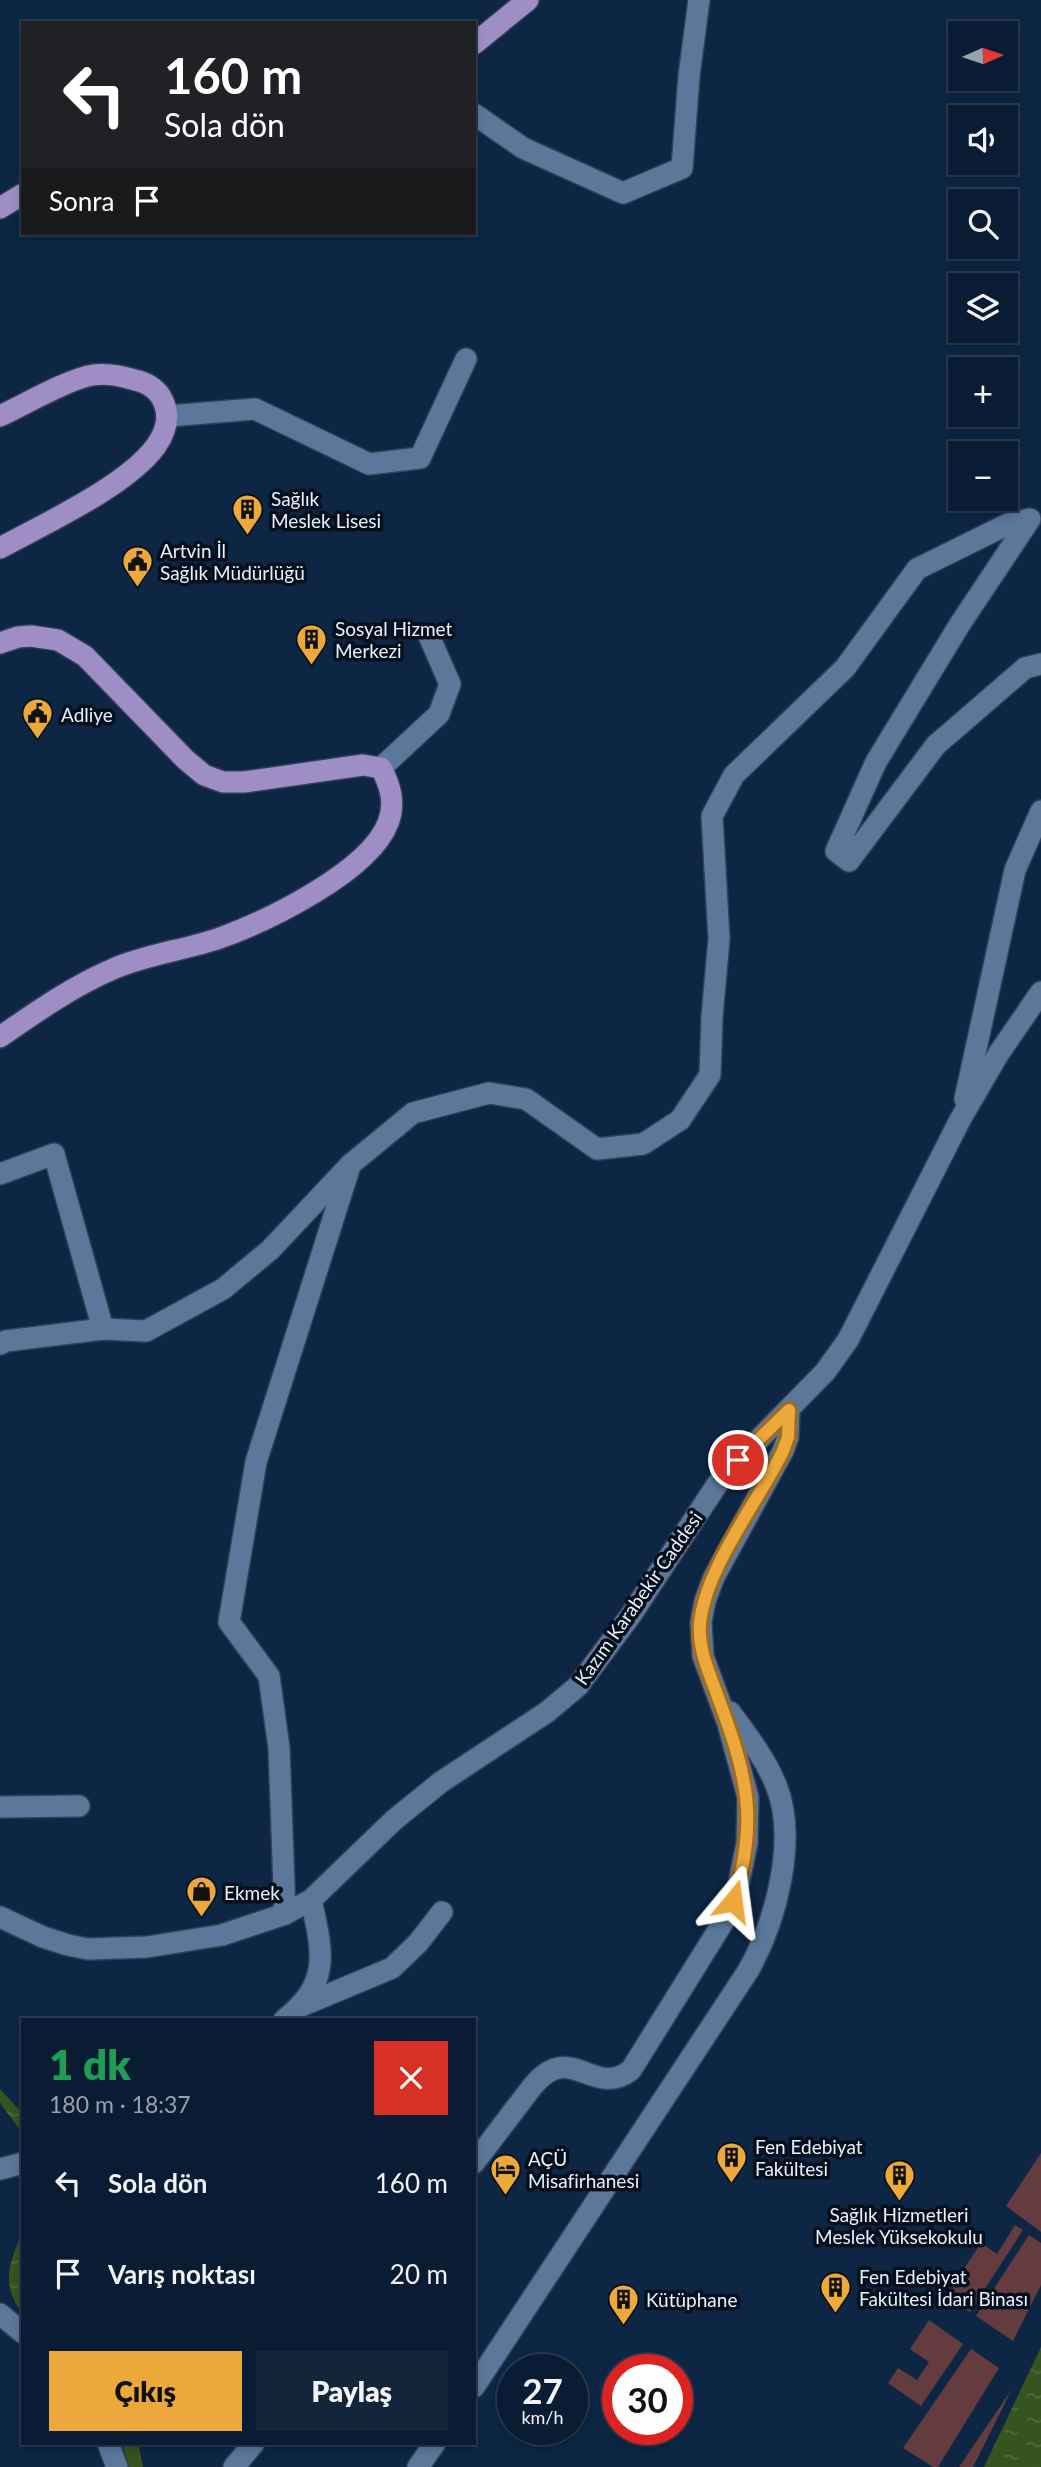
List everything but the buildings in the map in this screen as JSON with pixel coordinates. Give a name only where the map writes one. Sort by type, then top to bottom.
[{"type":"main road","points":[[476,42],[528,0]]},
{"type":"main road","points":[[0,208],[21,195]]},
{"type":"main road","points":[[0,416],[74,382],[92,375],[106,374],[142,382],[158,391],[168,416],[164,432],[139,464],[87,499],[0,548]]},
{"type":"main road","points":[[0,643],[31,636],[58,640],[85,656],[186,760],[204,775],[223,782],[256,781],[363,765],[381,768],[392,788],[388,824],[373,845],[350,867],[286,909],[218,939],[114,968],[60,997],[0,1037]]},
{"type":"street","points":[[476,115],[523,148],[624,193],[682,169],[689,76],[699,0]]},
{"type":"street","points":[[168,416],[255,409],[369,464],[420,458],[466,359]]},
{"type":"street","points":[[0,1344],[103,1329],[146,1331],[223,1289],[271,1250],[351,1164],[413,1113],[489,1093],[526,1099],[597,1149],[643,1144],[680,1120],[710,1075],[719,939],[712,816],[734,775],[845,668],[917,569],[1008,524],[1030,519],[960,624],[876,762],[836,851],[849,861],[936,745],[1025,668],[1041,664]]},
{"type":"street","points":[[381,768],[439,714],[450,684],[429,636]]},
{"type":"street","points":[[961,1118],[1015,870],[1041,811]]},
{"type":"street","name":"Kazım Karabekir Caddesi","points":[[0,1917],[43,1937],[68,1945],[114,1949],[147,1947],[222,1935],[285,1914],[311,1900],[394,1820],[432,1790],[547,1712],[578,1686],[631,1615],[722,1477],[825,1372],[848,1340],[961,1118],[999,1053],[1041,992]]},
{"type":"street","points":[[0,1174],[54,1154],[103,1329]]},
{"type":"street","points":[[285,1914],[279,1748],[269,1676],[229,1622],[256,1462],[351,1164]]},
{"type":"street","points":[[476,2160],[540,2076],[549,2071],[573,2068],[607,2080],[615,2079],[631,2070],[722,1924],[733,1901],[740,1882],[749,1815],[743,1775],[703,1656],[700,1638],[705,1601],[734,1538],[783,1451],[788,1437],[789,1410]]},
{"type":"street","points":[[476,2384],[748,1971],[766,1933],[777,1895],[784,1852],[785,1823],[781,1801],[767,1766],[718,1696]]},
{"type":"street","points":[[0,1807],[79,1806]]},
{"type":"street","points":[[286,2018],[301,2006],[312,1992],[318,1978],[319,1937],[311,1900]]},
{"type":"street","points":[[301,2006],[392,1968],[418,1943],[442,1912]]},
{"type":"street","points":[[0,2169],[21,2164]]},
{"type":"street","points":[[0,2314],[21,2331]]},
{"type":"street","points":[[109,2445],[117,2467]]},
{"type":"street","points":[[234,2467],[252,2445]]},
{"type":"street","points":[[418,2467],[434,2445]]},
{"type":"shaded area","points":[[1041,2153],[1041,2232],[1006,2206]]},
{"type":"shaded area","points":[[1015,2225],[1023,2230],[970,2312],[963,2308],[966,2303],[949,2291],[981,2243],[997,2254]]},
{"type":"shaded area","points":[[1029,2235],[1041,2243],[1041,2285],[1013,2341],[976,2316]]},
{"type":"shaded area","points":[[929,2320],[963,2344],[921,2406],[888,2383],[898,2368],[917,2380],[929,2362],[910,2349]]},
{"type":"shaded area","points":[[971,2349],[999,2368],[938,2467],[933,2467],[903,2448]]},
{"type":"shaded area","points":[[1012,2389],[973,2467],[959,2467]]},
{"type":"water","points":[[0,2089],[21,2112],[21,2131],[0,2103]]},
{"type":"water","points":[[21,2235],[21,2312],[9,2283],[14,2253]]},
{"type":"water","points":[[1041,2347],[1041,2467],[984,2467]]},
{"type":"water","points":[[123,2445],[138,2445],[143,2467],[129,2467]]},
{"type":"place","name":"Sağlık Meslek Lisesi","points":[[248,536]]},
{"type":"place","name":"Artvin İl Sağlık Müdürlüğü","points":[[137,588]]},
{"type":"place","name":"Sosyal Hizmet Merkezi","points":[[312,666]]},
{"type":"place","name":"Adliye","points":[[38,741]]},
{"type":"place","name":"Ekmek","points":[[201,1919]]},
{"type":"place","name":"Fen Edebiyat Fakültesi","points":[[732,2184]]},
{"type":"place","name":"AÇÜ Misafirhanesi","points":[[505,2196]]},
{"type":"place","name":"Sağlık Hizmetleri Meslek Yüksekokulu","points":[[899,2202]]},
{"type":"place","name":"Fen Edebiyat Fakültesi İdari Binası","points":[[836,2314]]},
{"type":"place","name":"Kütüphane","points":[[623,2326]]},
{"type":"route","points":[[733,1901],[740,1882],[747,1843],[748,1797],[728,1724],[703,1656],[701,1622],[714,1577],[783,1451],[788,1437],[789,1410],[738,1460]]}]
